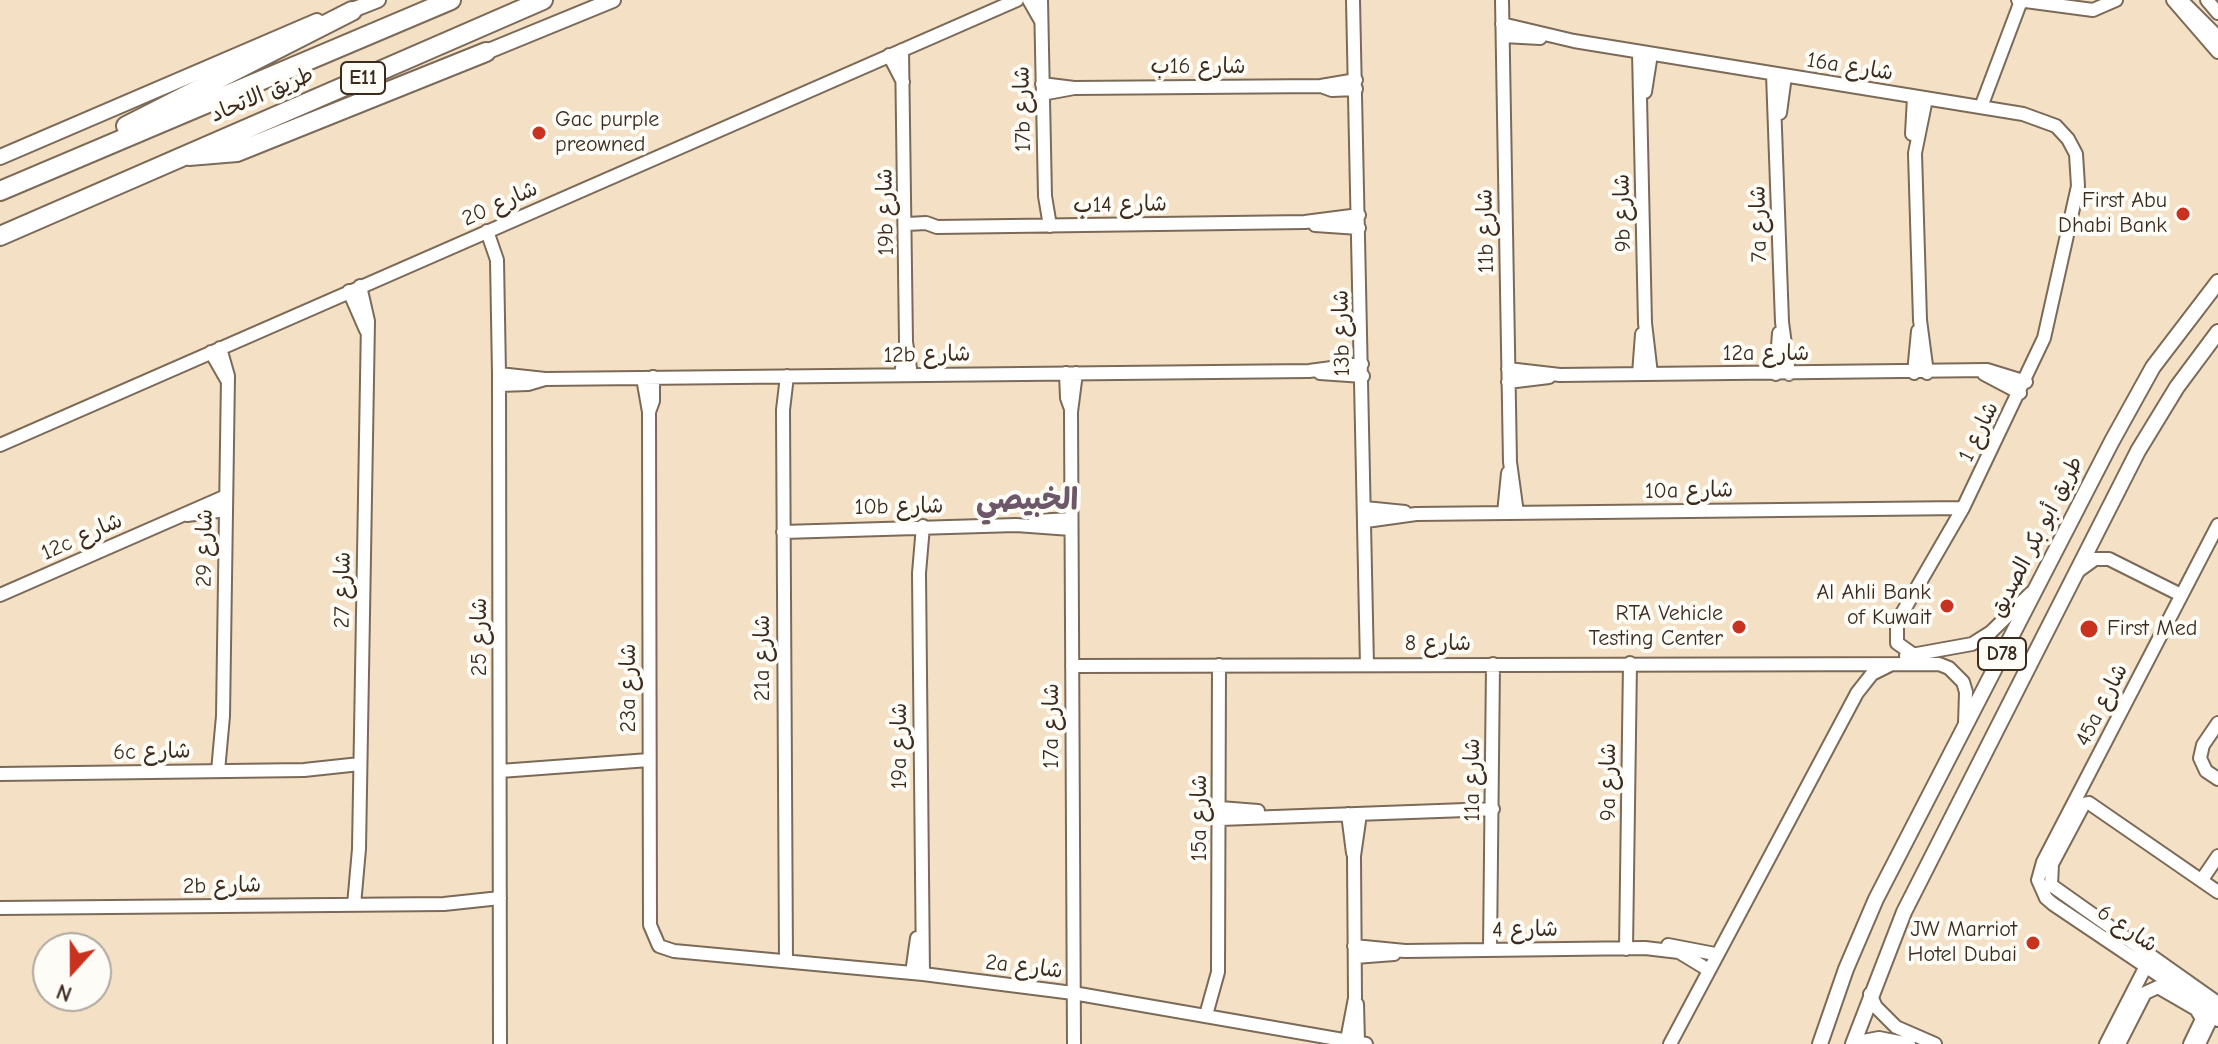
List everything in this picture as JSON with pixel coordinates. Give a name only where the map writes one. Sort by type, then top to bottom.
[{"type":"highway","name":"طريق الاتحاد","points":[[0,191],[451,0]]},
{"type":"highway","name":"طريق الاتحاد","points":[[0,236],[543,0]]},
{"type":"highway","points":[[103,145],[144,114],[352,11]]},
{"type":"highway","points":[[182,156],[237,152],[486,52]]},
{"type":"main road","points":[[0,157],[269,39],[378,0]]},
{"type":"main road","points":[[486,52],[613,0]]},
{"type":"main road","name":"طريق أبو بكر الصديق","points":[[1820,1044],[1846,969],[1876,899],[2131,404],[2177,332],[2218,282]]},
{"type":"main road","name":"D78","points":[[1853,1044],[1904,912],[2077,572],[2157,418],[2218,332]]},
{"type":"street","name":"شارع 20","points":[[0,445],[1017,0]]},
{"type":"street","name":"17b شارع","points":[[1029,0],[1041,21]]},
{"type":"street","name":"17b شارع","points":[[1041,0],[1045,226]]},
{"type":"street","name":"13b شارع","points":[[1353,0],[1367,665]]},
{"type":"street","name":"11b شارع","points":[[1502,0],[1510,513]]},
{"type":"street","points":[[1981,107],[2020,0],[2093,10],[2116,0]]},
{"type":"street","points":[[2173,0],[2218,52]]},
{"type":"street","points":[[2181,0],[2218,37]]},
{"type":"street","points":[[2207,0],[2218,13]]},
{"type":"street","name":"16a شارع","points":[[1502,30],[2041,118],[2068,139],[2080,172],[2074,204]]},
{"type":"street","name":"19b شارع","points":[[902,50],[907,229],[906,375]]},
{"type":"street","name":"9b شارع","points":[[1645,53],[1641,103],[1645,374]]},
{"type":"street","name":"19b شارع","points":[[889,55],[903,82]]},
{"type":"street","name":"7a شارع","points":[[1779,75],[1777,124],[1782,374]]},
{"type":"street","name":"شارع 16ب","points":[[1042,89],[1356,85]]},
{"type":"street","points":[[1920,98],[1915,153],[1921,373]]},
{"type":"street","name":"شارع 1","points":[[1914,655],[1897,643],[1897,622],[1963,508],[2023,388],[2048,323],[2074,204]]},
{"type":"street","name":"شارع 14ب","points":[[907,229],[1359,222]]},
{"type":"street","name":"شارع 25","points":[[487,231],[497,260],[500,380],[500,1044]]},
{"type":"street","name":"شارع 27","points":[[354,288],[368,315],[360,905]]},
{"type":"street","name":"شارع 29","points":[[215,350],[227,365],[224,771]]},
{"type":"street","name":"12b شارع","points":[[500,380],[534,383],[545,379],[1362,370]]},
{"type":"street","name":"12a شارع","points":[[1508,375],[1973,372],[2023,388]]},
{"type":"street","name":"17a شارع","points":[[1071,373],[1067,398],[1071,409],[1074,1044]]},
{"type":"street","name":"21a شارع","points":[[781,961],[782,376]]},
{"type":"street","name":"23a شارع","points":[[648,378],[651,933],[659,946],[674,951]]},
{"type":"street","name":"12c شارع","points":[[0,595],[226,496]]},
{"type":"street","name":"10a شارع","points":[[1366,514],[1963,508]]},
{"type":"street","name":"12c شارع","points":[[180,516],[226,510]]},
{"type":"street","name":"10b شارع","points":[[783,527],[1071,524]]},
{"type":"street","name":"45a شارع","points":[[2043,862],[2218,525]]},
{"type":"street","name":"19a شارع","points":[[918,526],[921,919],[918,973]]},
{"type":"street","points":[[2077,572],[2095,559],[2109,559],[2181,595]]},
{"type":"street","name":"شارع 8","points":[[1803,663],[1914,655],[1972,644],[1991,632],[2035,589]]},
{"type":"street","name":"9a شارع","points":[[1630,663],[1629,901],[1636,948]]},
{"type":"street","points":[[1670,1044],[1715,954],[1863,683],[1882,667],[1897,663]]},
{"type":"street","name":"11a شارع","points":[[1493,664],[1495,950]]},
{"type":"street","name":"شارع 8","points":[[1072,666],[1939,664],[1957,674],[1966,692],[1964,730]]},
{"type":"street","name":"15a شارع","points":[[1212,1016],[1221,992],[1218,972],[1219,665]]},
{"type":"street","points":[[2218,723],[2203,745],[2200,758],[2206,771],[2218,779]]},
{"type":"street","points":[[500,766],[649,765]]},
{"type":"street","name":"6c شارع","points":[[0,774],[360,769]]},
{"type":"street","points":[[2078,794],[2218,890]]},
{"type":"street","points":[[2195,1044],[2216,1012],[2051,885],[2051,871],[2084,804],[2089,803],[2218,890]]},
{"type":"street","points":[[1220,814],[1493,814]]},
{"type":"street","points":[[1354,814],[1357,1042]]},
{"type":"street","points":[[2203,878],[2218,856]]},
{"type":"street","name":"شارع 6","points":[[2043,862],[2038,880],[2046,898],[2216,1012]]},
{"type":"street","name":"2b شارع","points":[[0,908],[500,903]]},
{"type":"street","name":"شارع 4","points":[[1354,951],[1682,946],[1715,954]]},
{"type":"street","name":"شارع 4","points":[[1636,948],[1679,952],[1707,969]]},
{"type":"street","name":"2a شارع","points":[[674,951],[918,973],[1073,993],[1357,1042]]},
{"type":"street","points":[[2106,1044],[2146,966]]},
{"type":"street","points":[[2119,1044],[2145,993],[2158,987],[2196,1009],[2202,1019],[2195,1044]]},
{"type":"street","points":[[1870,994],[1876,1007],[1896,1027],[1935,1044]]},
{"type":"street","points":[[1853,1044],[1879,1038],[1909,1044]]},
{"type":"place","name":"Gac purple preowned","points":[[539,133]]},
{"type":"place","name":"First Abu Dhabi Bank","points":[[2183,214]]},
{"type":"place","name":"Al Ahli Bank of Kuwait","points":[[1947,606]]},
{"type":"place","name":"RTA Vehicle Testing Center","points":[[1739,627]]},
{"type":"place","name":"First Med","points":[[2089,629]]},
{"type":"place","name":"JW Marriot Hotel Dubai","points":[[2033,943]]},
{"type":"district","name":"الخبيصي","points":[[1027,501]]}]
